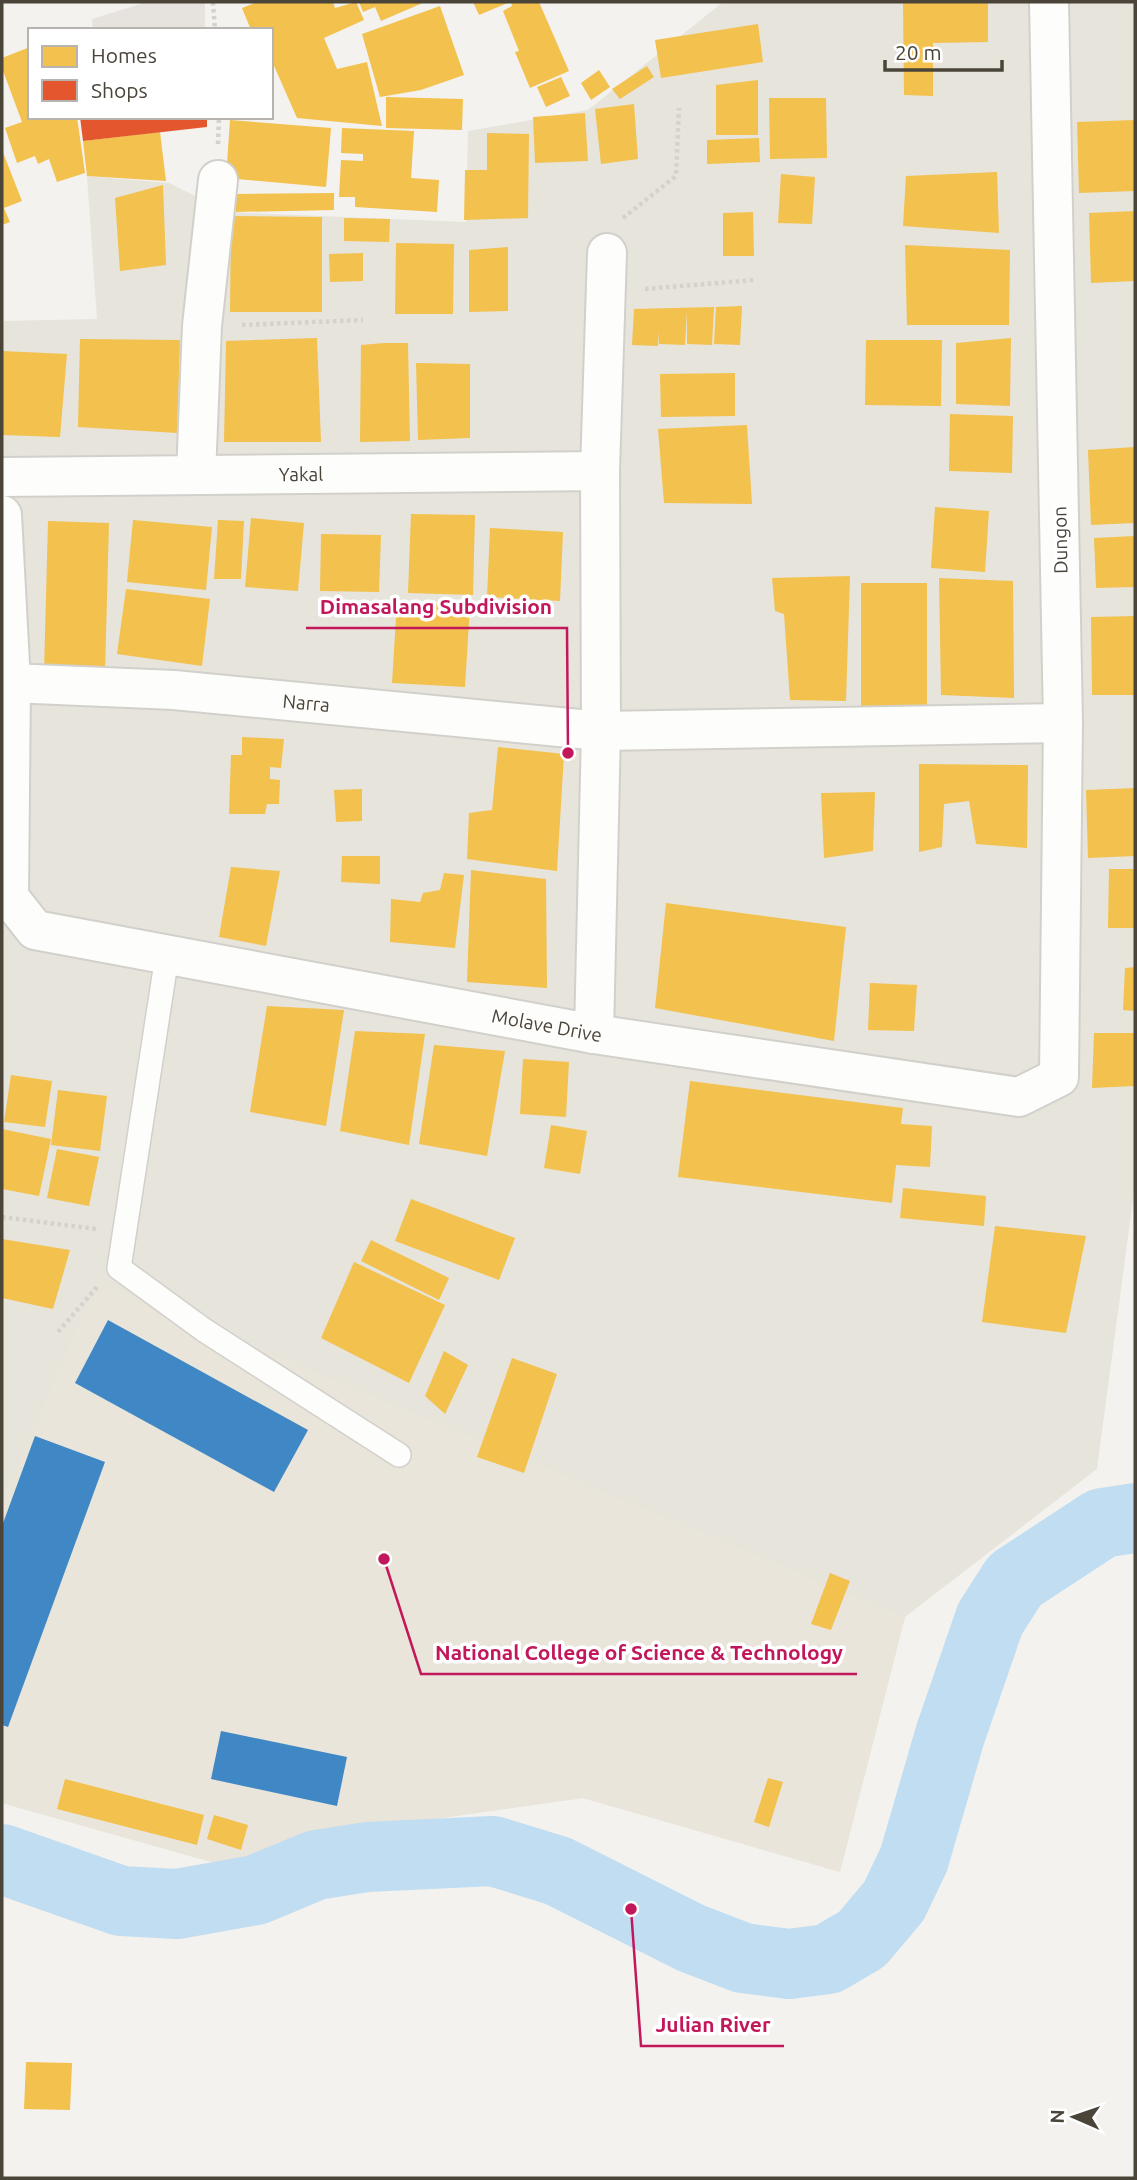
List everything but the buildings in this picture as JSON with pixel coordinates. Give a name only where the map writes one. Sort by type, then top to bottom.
[{"type":"street","name":"Dungon","points":[[1049,2],[1063,723],[1059,1077]]},
{"type":"street","points":[[196,475],[202,327],[218,180]]},
{"type":"street","points":[[594,1034],[601,731],[600,471],[606,292],[612,238]]},
{"type":"street","name":"Yakal","points":[[2,477],[600,471]]},
{"type":"street","points":[[2,515],[10,683]]},
{"type":"street","name":"Narra","points":[[10,683],[174,690],[601,731],[1063,723]]},
{"type":"street","name":"Molave Drive","points":[[10,683],[9,897],[35,930],[594,1034],[1019,1097],[1059,1077]]},
{"type":"lane","points":[[167,956],[119,1268],[204,1330],[399,1455]]},
{"type":"path","points":[[213,2],[215,28]]},
{"type":"path","points":[[612,238],[676,176],[679,108]]},
{"type":"path","points":[[606,292],[754,280]]},
{"type":"path","points":[[202,327],[363,320]]},
{"type":"path","points":[[2,1217],[124,1232]]},
{"type":"path","points":[[58,1332],[92,1292],[119,1268]]},
{"type":"shaded area","points":[[147,2],[205,2],[205,28],[93,28],[92,19]]},
{"type":"shaded area","points":[[723,2],[1135,2],[1135,1185],[1097,1469],[905,1617],[840,1872],[583,1798],[420,1821],[229,1867],[2,1803],[2,321],[97,319],[87,176],[169,183],[227,212],[466,222],[468,131],[588,110]]},
{"type":"shaded area","points":[[97,1282],[905,1617],[840,1872],[583,1798],[420,1821],[229,1867],[2,1803],[2,1502]]},
{"type":"waterway","points":[[2,1859],[121,1901],[177,1904],[256,1890],[316,1865],[367,1857],[493,1851],[558,1871],[691,1938],[743,1958],[789,1964],[828,1959],[862,1939],[894,1901],[914,1859],[950,1735],[990,1619],[1015,1580],[1102,1523],[1135,1518]]},
{"type":"place","name":"Dimasalang Subdivision","points":[[568,753]]},
{"type":"place","name":"National College of Science & Technology","points":[[384,1559]]},
{"type":"place","name":"Julian River","points":[[631,1909]]}]
